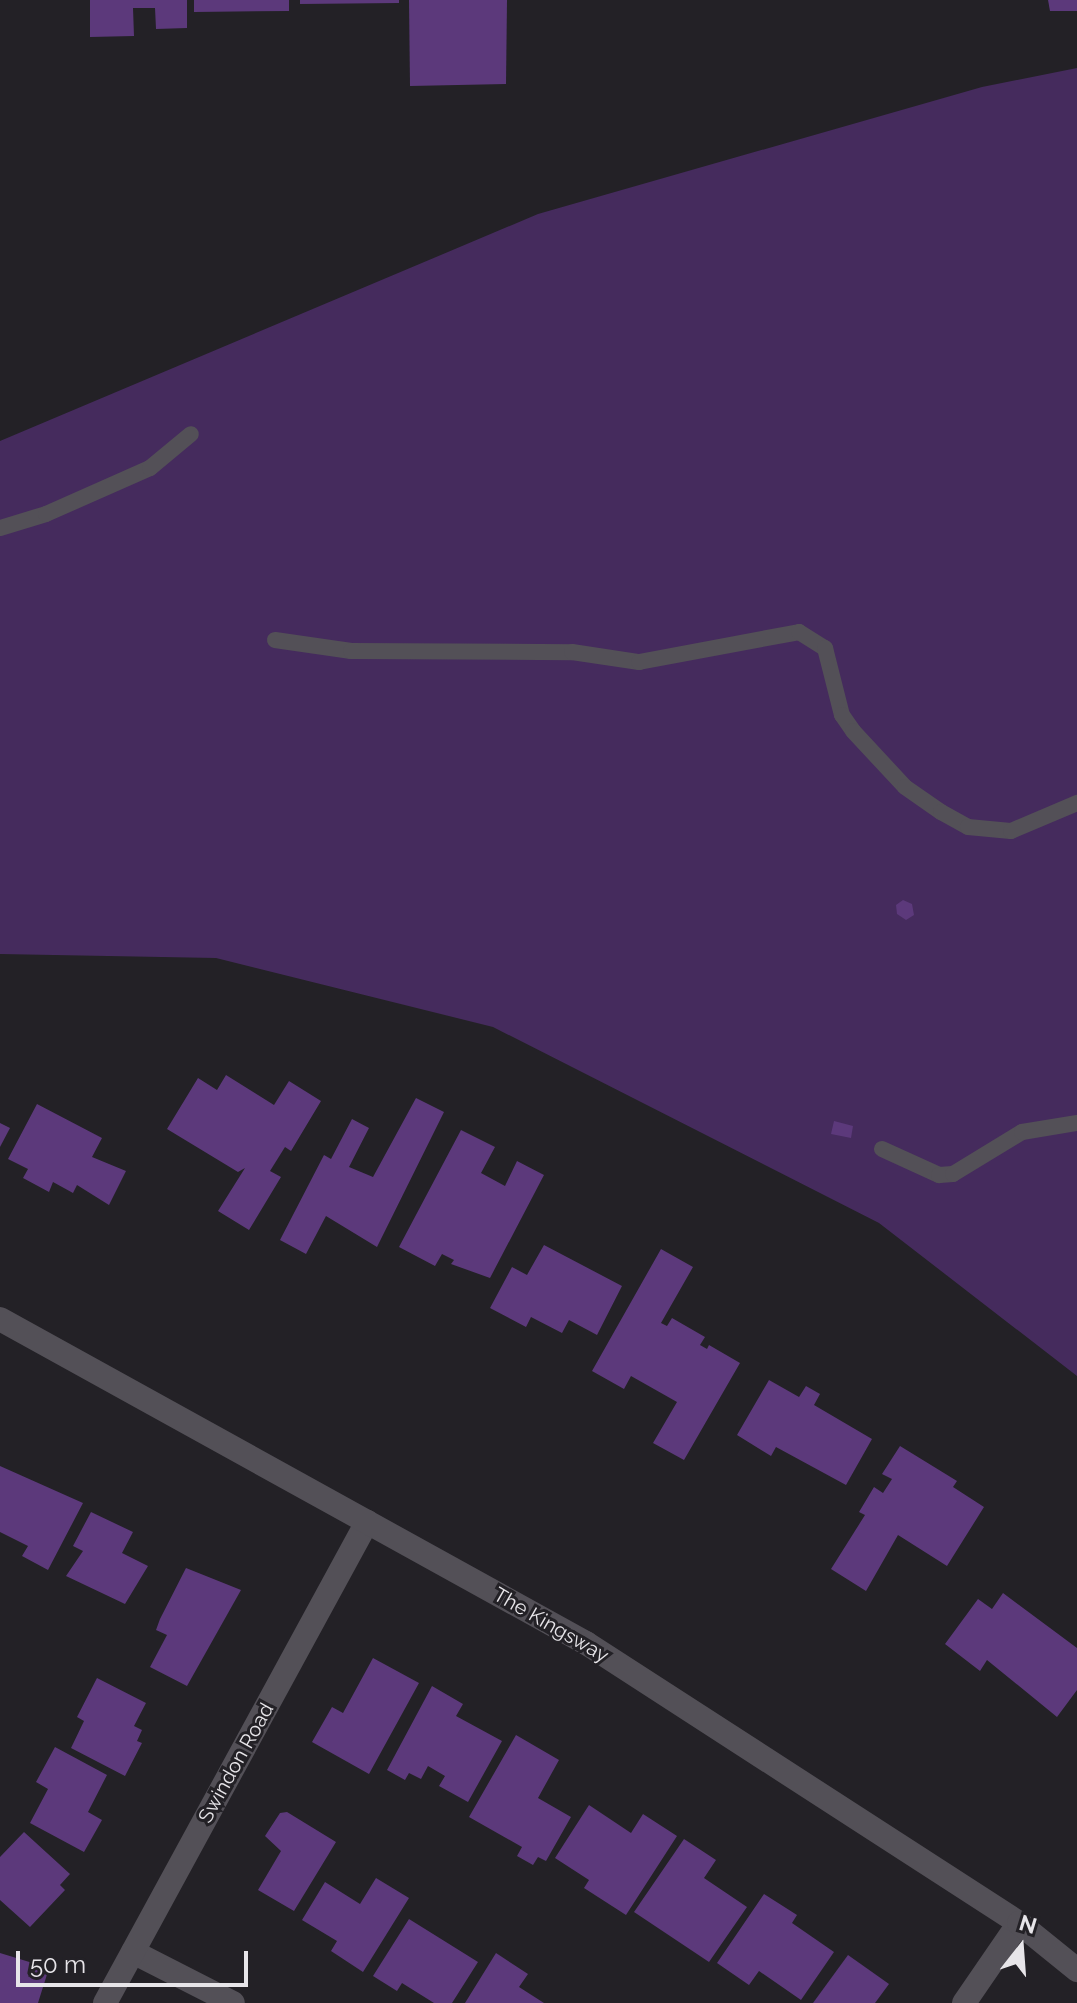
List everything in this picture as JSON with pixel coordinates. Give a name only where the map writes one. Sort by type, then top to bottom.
[{"type":"street","name":"The Kingsway","points":[[0,1319],[586,1643],[1019,1923],[1077,1970]]},
{"type":"street","name":"Swindon Road","points":[[105,2003],[367,1522]]},
{"type":"street","points":[[964,2003],[1019,1923]]},
{"type":"street","points":[[133,1952],[233,2003]]},
{"type":"lane","points":[[0,528],[46,514],[150,468],[191,434]]},
{"type":"lane","points":[[275,640],[351,651],[572,652],[639,662],[799,632],[825,648],[842,715],[867,749],[905,787],[941,812],[968,827],[1011,831],[1077,803]]},
{"type":"lane","points":[[882,1149],[939,1175],[953,1174],[1022,1132],[1077,1123]]},
{"type":"shaded area","points":[[1077,68],[1077,1376],[879,1223],[493,1027],[216,958],[0,954],[0,441],[538,214],[982,87]]},
{"type":"building","points":[[90,0],[187,0],[187,28],[156,29],[155,8],[133,8],[134,36],[90,37]]},
{"type":"building","points":[[194,0],[289,0],[289,11],[194,12]]},
{"type":"building","points":[[300,0],[399,0],[399,3],[300,4]]},
{"type":"building","points":[[409,0],[507,0],[506,84],[410,86]]},
{"type":"building","points":[[1048,0],[1077,0],[1077,11],[1050,11]]},
{"type":"building","points":[[903,900],[912,904],[914,915],[906,920],[897,914],[896,905]]},
{"type":"building","points":[[226,1075],[274,1105],[289,1081],[321,1101],[291,1151],[285,1147],[270,1171],[281,1177],[249,1230],[218,1211],[245,1168],[238,1172],[167,1129],[198,1078],[217,1090]]},
{"type":"building","points":[[416,1098],[444,1112],[377,1247],[326,1216],[306,1254],[280,1240],[324,1155],[331,1159],[352,1119],[369,1128],[349,1167],[373,1177]]},
{"type":"building","points":[[37,1104],[102,1138],[92,1157],[126,1171],[109,1205],[77,1185],[73,1193],[53,1182],[49,1192],[23,1178],[28,1169],[8,1159]]},
{"type":"building","points":[[834,1121],[853,1126],[851,1138],[831,1134]]},
{"type":"building","points":[[0,1123],[10,1128],[0,1147]]},
{"type":"building","points":[[461,1130],[495,1147],[481,1173],[505,1186],[517,1161],[544,1175],[490,1278],[451,1264],[454,1260],[442,1254],[435,1266],[399,1247]]},
{"type":"building","points":[[544,1245],[622,1286],[597,1335],[569,1320],[562,1333],[531,1317],[526,1327],[490,1308],[512,1267],[527,1275]]},
{"type":"building","points":[[661,1249],[693,1267],[661,1323],[667,1326],[672,1318],[705,1337],[700,1345],[707,1349],[709,1345],[740,1363],[684,1460],[653,1443],[677,1402],[631,1376],[624,1389],[592,1371]]},
{"type":"building","points":[[769,1380],[799,1397],[806,1386],[820,1394],[814,1405],[872,1439],[846,1485],[776,1447],[771,1456],[737,1435]]},
{"type":"building","points":[[900,1446],[957,1481],[953,1487],[984,1507],[947,1566],[898,1535],[866,1591],[831,1569],[865,1515],[859,1512],[874,1487],[883,1493],[892,1479],[882,1474]]},
{"type":"building","points":[[0,1466],[83,1503],[48,1570],[22,1556],[28,1546],[0,1532]]},
{"type":"building","points":[[91,1512],[133,1532],[122,1553],[148,1566],[125,1604],[66,1576],[83,1551],[73,1546]]},
{"type":"building","points":[[186,1568],[241,1590],[187,1686],[150,1667],[167,1635],[156,1630],[160,1619]]},
{"type":"building","points":[[1003,1593],[1077,1648],[1077,1690],[1057,1717],[987,1660],[980,1671],[945,1644],[978,1599],[992,1609]]},
{"type":"building","points":[[373,1658],[419,1683],[369,1774],[312,1742],[332,1707],[343,1713]]},
{"type":"building","points":[[97,1678],[146,1703],[134,1726],[142,1730],[137,1741],[142,1743],[125,1776],[71,1748],[84,1721],[77,1717]]},
{"type":"building","points":[[432,1686],[463,1704],[456,1716],[502,1741],[468,1802],[439,1786],[445,1776],[428,1766],[421,1779],[409,1773],[405,1780],[387,1770]]},
{"type":"building","points":[[516,1735],[559,1760],[538,1798],[571,1817],[546,1861],[538,1857],[533,1865],[517,1856],[522,1847],[469,1817]]},
{"type":"building","points":[[55,1747],[107,1775],[88,1812],[102,1820],[84,1852],[30,1823],[48,1789],[36,1782]]},
{"type":"building","points":[[589,1805],[631,1833],[643,1814],[677,1836],[626,1915],[584,1888],[589,1880],[555,1858]]},
{"type":"building","points":[[287,1812],[336,1842],[294,1911],[258,1890],[281,1851],[265,1836],[280,1813]]},
{"type":"building","points":[[24,1832],[70,1874],[60,1885],[65,1890],[30,1927],[0,1900],[0,1857]]},
{"type":"building","points":[[684,1839],[716,1860],[704,1878],[747,1907],[709,1962],[634,1912]]},
{"type":"building","points":[[376,1878],[409,1898],[363,1972],[331,1951],[337,1941],[302,1920],[325,1882],[360,1904]]},
{"type":"building","points":[[764,1894],[797,1915],[792,1923],[834,1952],[801,2000],[759,1971],[749,1985],[717,1963]]},
{"type":"building","points":[[409,1919],[478,1962],[452,2003],[434,2003],[402,1983],[397,1991],[373,1976]]},
{"type":"building","points":[[0,1953],[49,1968],[38,2003],[0,2003]]},
{"type":"building","points":[[496,1953],[528,1974],[519,1987],[544,2003],[465,2003]]},
{"type":"building","points":[[848,1955],[889,1984],[875,2003],[813,2003]]}]
